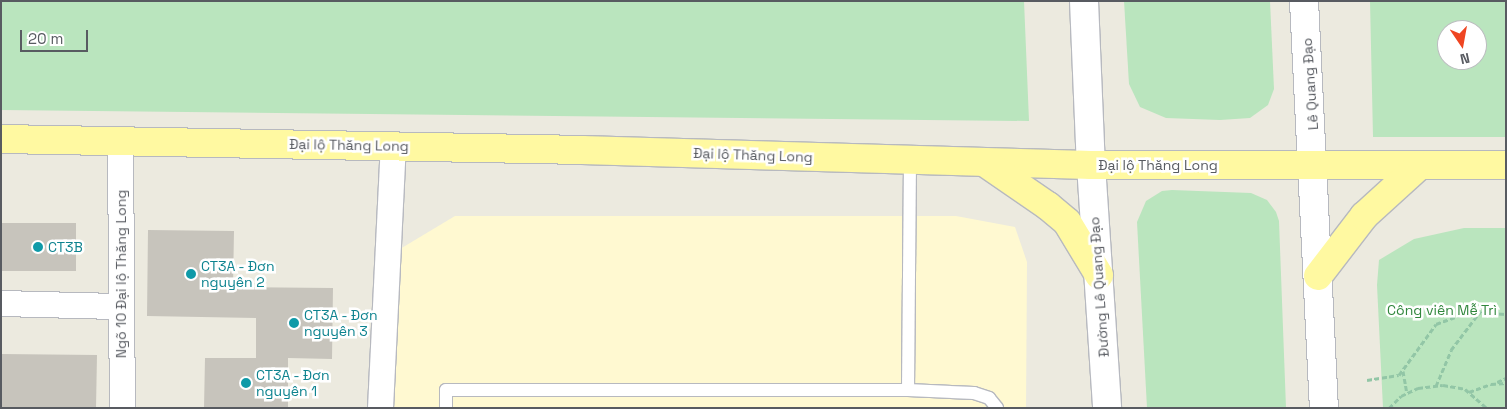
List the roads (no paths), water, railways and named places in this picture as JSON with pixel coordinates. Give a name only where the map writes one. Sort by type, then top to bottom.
[{"type":"main road","points":[[1084,1],[1091,166]]},
{"type":"main road","name":"Lê Quang Đạo","points":[[1304,1],[1315,166]]},
{"type":"main road","name":"Đại lộ Thăng Long","points":[[1,139],[393,146],[1091,166],[1506,165]]},
{"type":"main road","points":[[984,162],[1046,204],[1066,222],[1099,276]]},
{"type":"main road","name":"Đường Lê Quang Đạo","points":[[1091,166],[1107,408]]},
{"type":"main road","points":[[1315,166],[1324,408]]},
{"type":"main road","points":[[1318,276],[1364,216],[1419,166]]},
{"type":"street","name":"Ngõ 10 Đại lộ Thăng Long","points":[[120,140],[119,306],[122,408]]},
{"type":"street","points":[[380,408],[393,146]]},
{"type":"street","points":[[1,303],[119,306]]},
{"type":"lane","points":[[908,390],[910,160]]},
{"type":"lane","points":[[446,408],[446,390],[908,390],[974,394],[989,398],[997,408]]},
{"type":"place","name":"CT3B","points":[[38,247]]},
{"type":"place","name":"CT3A - Đơn nguyên 2","points":[[191,274]]},
{"type":"place","name":"CT3A - Đơn nguyên 3","points":[[294,323]]},
{"type":"place","name":"CT3A - Đơn nguyên 1","points":[[246,383]]},
{"type":"park label","name":"Công viên Mễ Trì","points":[[1442,310]]}]
